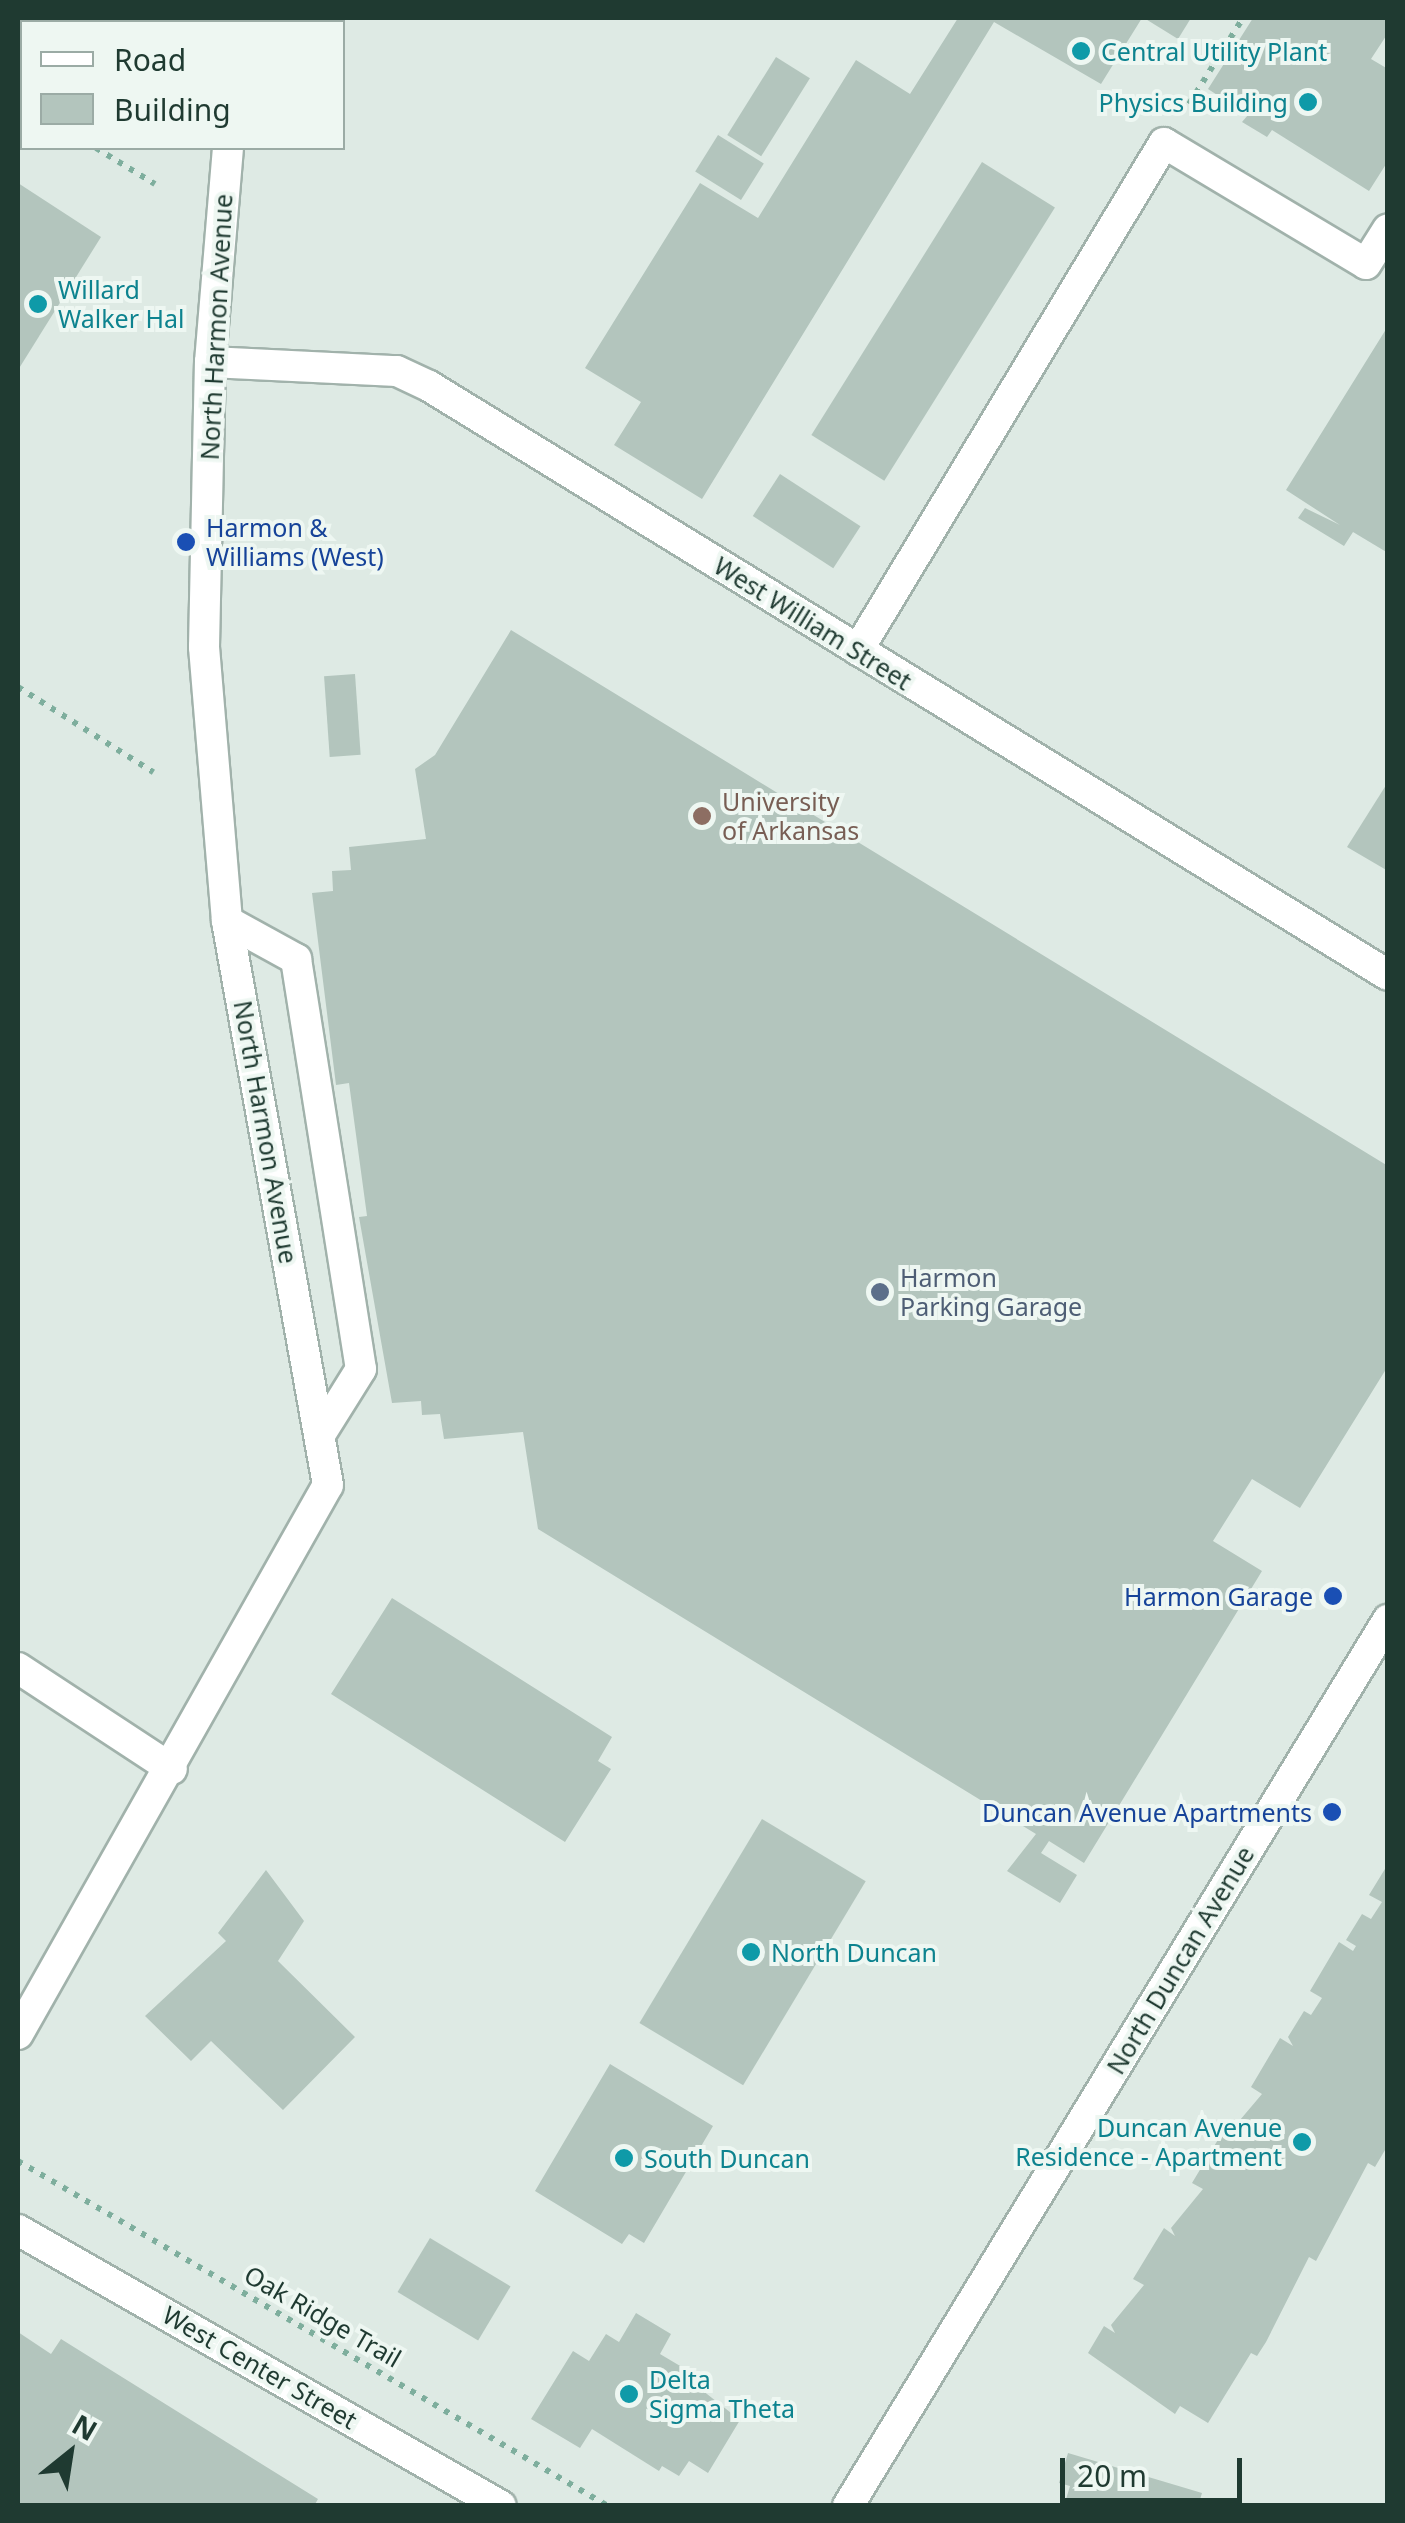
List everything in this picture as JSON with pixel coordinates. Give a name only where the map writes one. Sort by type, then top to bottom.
[{"type":"street","points":[[858,650],[1164,143],[1366,264],[1388,229]]},
{"type":"street","name":"North Harmon Avenue","points":[[18,2034],[172,1768],[328,1485],[227,921],[204,647],[210,362],[228,150]]},
{"type":"street","name":"West William Street","points":[[210,362],[397,371],[1388,975]]},
{"type":"street","points":[[227,921],[296,959],[361,1369],[321,1433]]},
{"type":"street","name":"North Duncan Avenue","points":[[848,2506],[1388,1620]]},
{"type":"street","points":[[18,1668],[172,1768]]},
{"type":"street","name":"West Center Street","points":[[18,2230],[501,2506]]},
{"type":"path","points":[[1164,143],[1243,18]]},
{"type":"path","points":[[99,150],[155,184]]},
{"type":"path","points":[[18,687],[153,772]]},
{"type":"path","name":"Oak Ridge Trail","points":[[18,2162],[608,2506]]},
{"type":"building","points":[[958,18],[1142,18],[1101,84],[994,22],[702,499],[614,445],[641,402],[585,368],[700,183],[758,218],[856,60],[910,94]]},
{"type":"building","name":"Central Utility Plant","points":[[1144,18],[1191,18],[1178,39]]},
{"type":"building","name":"Physics Building","points":[[1253,18],[1388,18],[1388,33],[1371,59],[1388,69],[1388,161],[1369,191],[1272,130],[1267,137],[1242,122],[1248,115],[1208,89]]},
{"type":"building","points":[[776,57],[810,78],[761,156],[727,135]]},
{"type":"building","points":[[718,135],[764,164],[741,200],[695,171]]},
{"type":"building","points":[[982,162],[1055,208],[884,481],[811,435]]},
{"type":"building","name":"Willard Walker Hal","points":[[18,183],[101,237],[18,370]]},
{"type":"building","points":[[1388,326],[1388,553],[1353,532],[1344,546],[1298,518],[1305,508],[1340,525],[1286,490]]},
{"type":"building","points":[[780,474],[861,526],[833,568],[753,516]]},
{"type":"building","name":"Harmon Parking Garage","points":[[511,630],[1388,1166],[1388,1366],[1300,1508],[1252,1479],[1213,1541],[1262,1571],[1084,1863],[1049,1841],[1041,1853],[1077,1875],[1060,1903],[1007,1871],[1036,1834],[538,1529],[523,1432],[444,1439],[440,1414],[422,1415],[421,1401],[392,1403],[359,1217],[367,1216],[349,1083],[336,1085],[312,893],[333,891],[332,871],[351,870],[349,847],[426,839],[415,769],[435,755]]},
{"type":"building","points":[[355,674],[361,755],[330,757],[324,676]]},
{"type":"building","points":[[1388,782],[1388,871],[1347,847]]},
{"type":"building","points":[[392,1598],[612,1737],[598,1761],[611,1769],[565,1842],[331,1694]]},
{"type":"building","name":"North Duncan","points":[[762,1819],[866,1881],[743,2085],[639,2023]]},
{"type":"building","name":"Duncan Avenue Residence - Apartment","points":[[1388,1864],[1388,2145],[1375,2167],[1368,2163],[1316,2261],[1309,2257],[1266,2342],[1257,2356],[1251,2353],[1208,2423],[1180,2406],[1175,2414],[1088,2353],[1104,2326],[1115,2333],[1111,2325],[1144,2285],[1133,2279],[1164,2228],[1175,2236],[1171,2228],[1203,2189],[1192,2183],[1222,2133],[1236,2138],[1229,2133],[1262,2094],[1251,2087],[1280,2038],[1293,2046],[1288,2037],[1304,2011],[1311,2015],[1322,1998],[1310,1991],[1339,1942],[1353,1951],[1356,1946],[1346,1940],[1362,1914],[1371,1919],[1382,1902],[1369,1895]]},
{"type":"building","points":[[266,1870],[304,1921],[278,1961],[355,2037],[283,2110],[211,2041],[191,2061],[145,2016],[226,1941],[218,1933]]},
{"type":"building","name":"South Duncan","points":[[610,2064],[713,2126],[644,2243],[629,2234],[622,2244],[535,2191]]},
{"type":"building","points":[[430,2238],[511,2286],[478,2340],[398,2292]]},
{"type":"building","name":"Delta Sigma Theta","points":[[636,2313],[671,2334],[660,2354],[697,2376],[693,2383],[740,2420],[708,2473],[689,2461],[679,2476],[662,2466],[659,2471],[592,2429],[580,2448],[531,2419],[573,2351],[589,2361],[606,2334],[619,2342]]},
{"type":"building","points":[[18,2332],[51,2354],[61,2339],[318,2499],[314,2506],[18,2506]]},
{"type":"building","points":[[1068,2453],[1202,2493],[1198,2506],[1064,2506],[1070,2486],[1059,2483]]},
{"type":"place","name":"Central Utility Plant","points":[[1081,51]]},
{"type":"place","name":"Physics Building","points":[[1308,102]]},
{"type":"place","name":"Willard Walker Hal","points":[[38,304]]},
{"type":"place","name":"Harmon & Williams (West)","points":[[186,542]]},
{"type":"place","name":"University of Arkansas","points":[[702,816]]},
{"type":"place","name":"Harmon Parking Garage","points":[[880,1292]]},
{"type":"place","name":"Harmon Garage","points":[[1333,1596]]},
{"type":"place","name":"Duncan Avenue Apartments","points":[[1332,1812]]},
{"type":"place","name":"North Duncan","points":[[751,1952]]},
{"type":"place","name":"Duncan Avenue Residence - Apartment","points":[[1302,2142]]},
{"type":"place","name":"South Duncan","points":[[624,2158]]},
{"type":"place","name":"Delta Sigma Theta","points":[[629,2394]]}]
